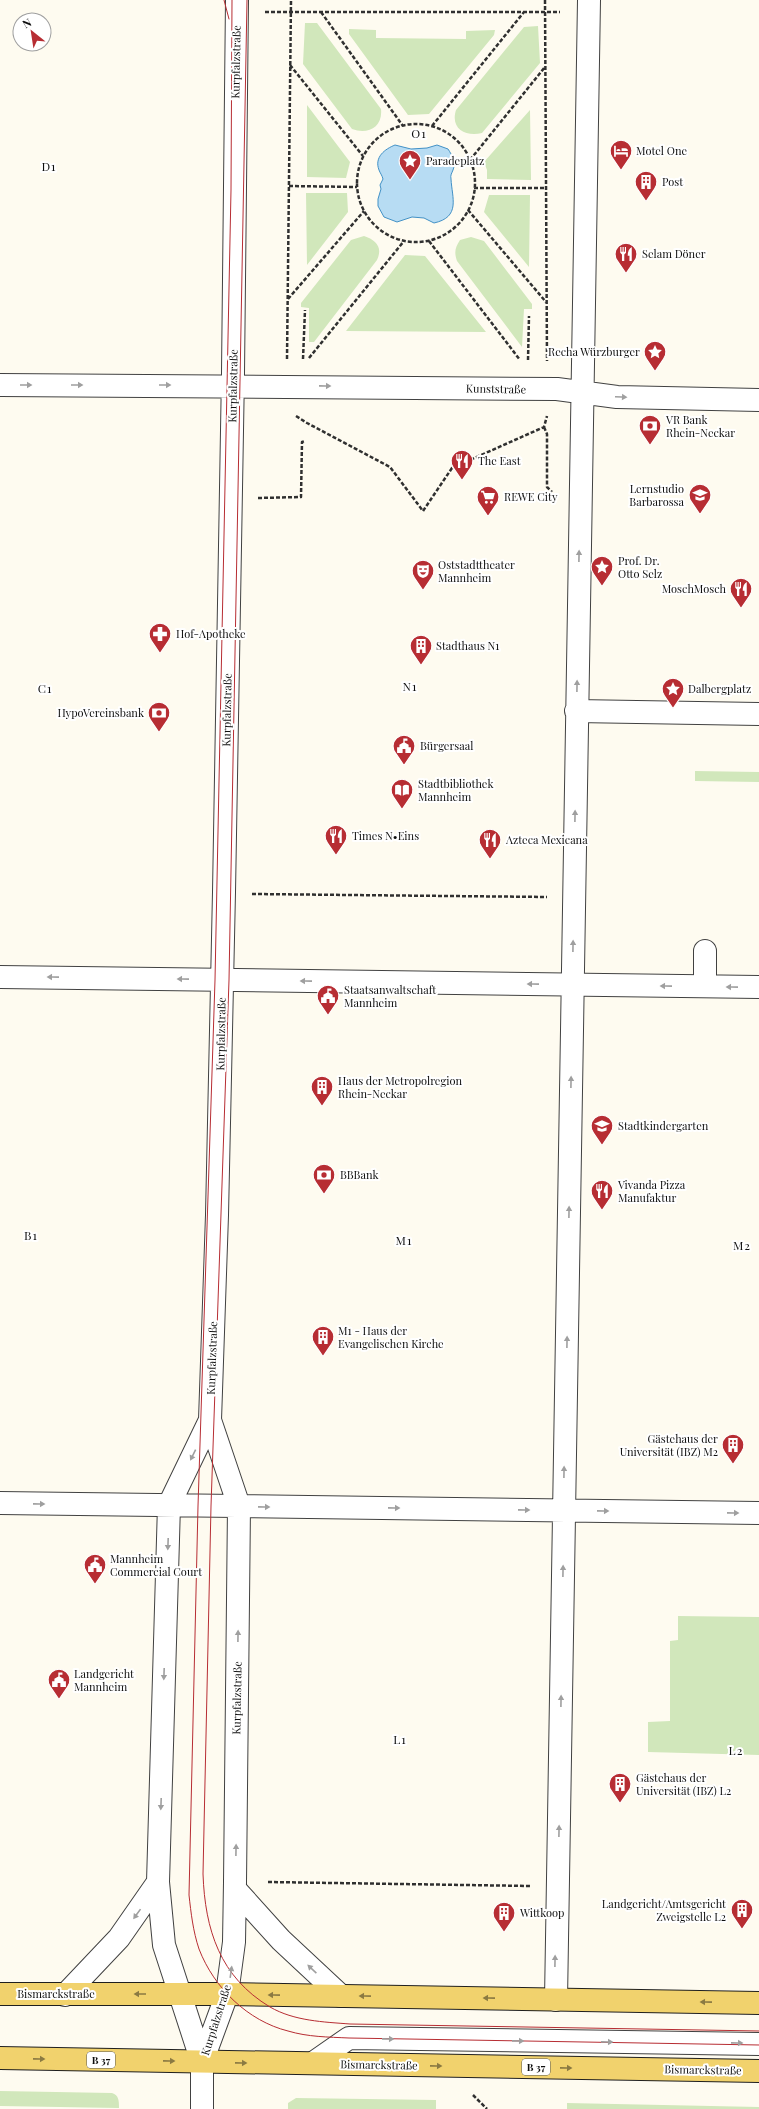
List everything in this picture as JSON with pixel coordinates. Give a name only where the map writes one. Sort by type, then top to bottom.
[{"type":"main road","name":"Bismarckstraße","points":[[0,1994],[227,1994],[759,2003]]},
{"type":"main road","name":"Bismarckstraße","points":[[0,2058],[759,2071]]},
{"type":"street","name":"Kurpfalzstraße","points":[[202,2062],[227,1994],[234,1942],[235,1886],[239,1506],[210,1420],[224,892],[233,386],[237,6]]},
{"type":"street","points":[[556,2000],[588,6]]},
{"type":"street","name":"Kunststraße","points":[[0,385],[286,386],[547,390],[582,392],[617,397],[759,400]]},
{"type":"street","points":[[576,711],[759,714]]},
{"type":"street","points":[[705,951],[705,986]]},
{"type":"street","points":[[0,977],[759,987]]},
{"type":"street","name":"Kurpfalzstraße","points":[[202,2062],[164,1945],[158,1882],[169,1505],[210,1420]]},
{"type":"street","points":[[0,1503],[759,1513]]},
{"type":"street","points":[[65,1995],[119,1938],[158,1882]]},
{"type":"street","points":[[235,1886],[281,1940],[340,1996]]},
{"type":"street","points":[[313,2063],[349,2038],[759,2044]]},
{"type":"street","points":[[202,2062],[202,2109]]},
{"type":"path","points":[[286,386],[291,0]]},
{"type":"path","points":[[545,0],[547,390]]},
{"type":"path","points":[[237,6],[291,12],[546,12],[588,6]]},
{"type":"path","points":[[322,12],[403,126]]},
{"type":"path","points":[[432,126],[525,12]]},
{"type":"path","points":[[290,65],[364,156]]},
{"type":"path","points":[[470,160],[546,66]]},
{"type":"path","points":[[413,124],[432,126],[447,133],[461,145],[470,160],[474,174],[474,188],[468,210],[459,224],[445,234],[429,240],[416,242],[404,241],[388,235],[374,225],[364,211],[359,197],[359,169],[364,156],[374,143],[387,132],[413,124]]},
{"type":"path","points":[[289,186],[358,186]]},
{"type":"path","points":[[474,188],[546,188]]},
{"type":"path","points":[[468,210],[546,302]]},
{"type":"path","points":[[288,299],[364,211]]},
{"type":"path","points":[[429,240],[520,360]]},
{"type":"path","points":[[309,358],[404,241]]},
{"type":"path","points":[[303,359],[305,310]]},
{"type":"path","points":[[528,360],[529,316]]},
{"type":"path","points":[[544,487],[547,487],[547,434],[544,427],[547,418]]},
{"type":"path","points":[[307,423],[390,467],[423,511],[452,468],[544,427]]},
{"type":"path","points":[[230,498],[301,497],[302,442],[305,441]]},
{"type":"path","points":[[224,892],[244,894],[420,894],[553,897],[574,889]]},
{"type":"path","points":[[235,1886],[558,1886]]},
{"type":"path","points":[[472,2094],[478,2098],[487,2109]]},
{"type":"green space","points":[[305,23],[317,23],[381,109],[380,121],[373,128],[364,131],[352,129],[303,64]]},
{"type":"green space","points":[[538,26],[540,63],[482,133],[470,134],[457,127],[455,122],[456,110],[524,27]]},
{"type":"green space","points":[[349,29],[376,30],[376,38],[466,39],[466,31],[495,30],[494,35],[429,114],[408,115],[349,34]]},
{"type":"green space","points":[[307,105],[350,162],[346,178],[307,177]]},
{"type":"green space","points":[[530,110],[531,180],[487,179],[487,170],[484,162]]},
{"type":"green space","points":[[306,193],[347,193],[348,212],[307,265]]},
{"type":"green space","points":[[489,195],[530,195],[529,267],[484,212]]},
{"type":"green space","points":[[364,236],[375,242],[379,248],[377,260],[314,342],[309,342],[309,308],[301,307],[301,303],[351,240]]},
{"type":"green space","points":[[471,237],[484,241],[532,304],[532,309],[524,309],[522,347],[457,261],[455,253],[458,243],[460,240]]},
{"type":"green space","points":[[405,255],[425,256],[486,332],[346,331]]},
{"type":"green space","points":[[695,771],[759,772],[759,782],[695,781]]},
{"type":"green space","points":[[678,1616],[759,1617],[759,1755],[648,1752],[648,1722],[670,1721],[670,1641],[678,1640]]},
{"type":"green space","points":[[0,2091],[112,2093],[119,2101],[119,2108],[0,2106]]},
{"type":"green space","points":[[296,2098],[436,2100],[436,2109],[288,2109],[288,2103]]},
{"type":"green space","points":[[567,2103],[759,2107],[759,2109],[567,2109]]},
{"type":"water","points":[[395,145],[411,149],[427,148],[437,145],[448,149],[454,165],[451,176],[453,206],[452,211],[443,220],[434,223],[424,218],[412,217],[397,222],[384,217],[378,206],[378,199],[381,189],[380,185],[383,179],[379,170],[378,161],[379,157],[384,151]]},
{"type":"tram line","points":[[224,0],[229,19]]},
{"type":"tram line","points":[[232,0],[231,190],[215,980],[198,1506],[189,1895],[195,1936],[205,1963],[223,1989],[234,2001],[246,2011],[273,2026],[303,2034],[349,2038],[759,2045]]},
{"type":"tram line","points":[[247,0],[229,980],[211,1506],[203,1874],[207,1914],[218,1950],[227,1966],[239,1981],[253,1995],[270,2007],[279,2012],[299,2018],[350,2024],[759,2031]]},
{"type":"place","name":"Motel One","points":[[621,170]]},
{"type":"place","name":"Paradeplatz","points":[[410,180]]},
{"type":"place","name":"Post","points":[[646,202]]},
{"type":"place","name":"Selam Döner","points":[[626,274]]},
{"type":"place","name":"Recha Würzburger","points":[[655,372]]},
{"type":"place","name":"VR Bank Rhein-Neckar","points":[[650,446]]},
{"type":"place","name":"The East","points":[[462,480]]},
{"type":"place","name":"Lernstudio Barbarossa","points":[[700,514]]},
{"type":"place","name":"REWE City","points":[[488,516]]},
{"type":"place","name":"Prof. Dr. Otto Selz","points":[[602,586]]},
{"type":"place","name":"Oststadttheater Mannheim","points":[[423,590]]},
{"type":"place","name":"MoschMosch","points":[[741,608]]},
{"type":"place","name":"Hof-Apotheke","points":[[160,654]]},
{"type":"place","name":"Stadthaus N1","points":[[421,666]]},
{"type":"place","name":"Dalbergplatz","points":[[673,708]]},
{"type":"place","name":"HypoVereinsbank","points":[[159,732]]},
{"type":"place","name":"Bürgersaal","points":[[404,766]]},
{"type":"place","name":"Stadtbibliothek Mannheim","points":[[402,810]]},
{"type":"place","name":"Times N•Eins","points":[[336,856]]},
{"type":"place","name":"Azteca Mexicana","points":[[490,860]]},
{"type":"place","name":"Staatsanwaltschaft Mannheim","points":[[328,1016]]},
{"type":"place","name":"Haus der Metropolregion Rhein-Neckar","points":[[322,1106]]},
{"type":"place","name":"Stadtkindergarten","points":[[602,1146]]},
{"type":"place","name":"BBBank","points":[[324,1194]]},
{"type":"place","name":"Vivanda Pizza Manufaktur","points":[[602,1210]]},
{"type":"place","name":"M1 - Haus der Evangelischen Kirche","points":[[323,1356]]},
{"type":"place","name":"Gästehaus der Universität (IBZ) M2","points":[[733,1464]]},
{"type":"place","name":"Mannheim Commercial Court","points":[[95,1584]]},
{"type":"place","name":"Landgericht Mannheim","points":[[59,1700]]},
{"type":"place","name":"Gästehaus der Universität (IBZ) L2","points":[[620,1804]]},
{"type":"place","name":"Landgericht/Amtsgericht Zweigstelle L2","points":[[742,1930]]},
{"type":"place","name":"Wittkoop","points":[[504,1932]]},
{"type":"district","name":"O1","points":[[419,134]]},
{"type":"district","name":"D1","points":[[49,167]]},
{"type":"district","name":"N1","points":[[410,687]]},
{"type":"district","name":"C1","points":[[45,689]]},
{"type":"district","name":"B1","points":[[31,1236]]},
{"type":"district","name":"M1","points":[[404,1241]]},
{"type":"district","name":"M2","points":[[742,1246]]},
{"type":"district","name":"L1","points":[[400,1740]]},
{"type":"district","name":"L2","points":[[736,1751]]}]
